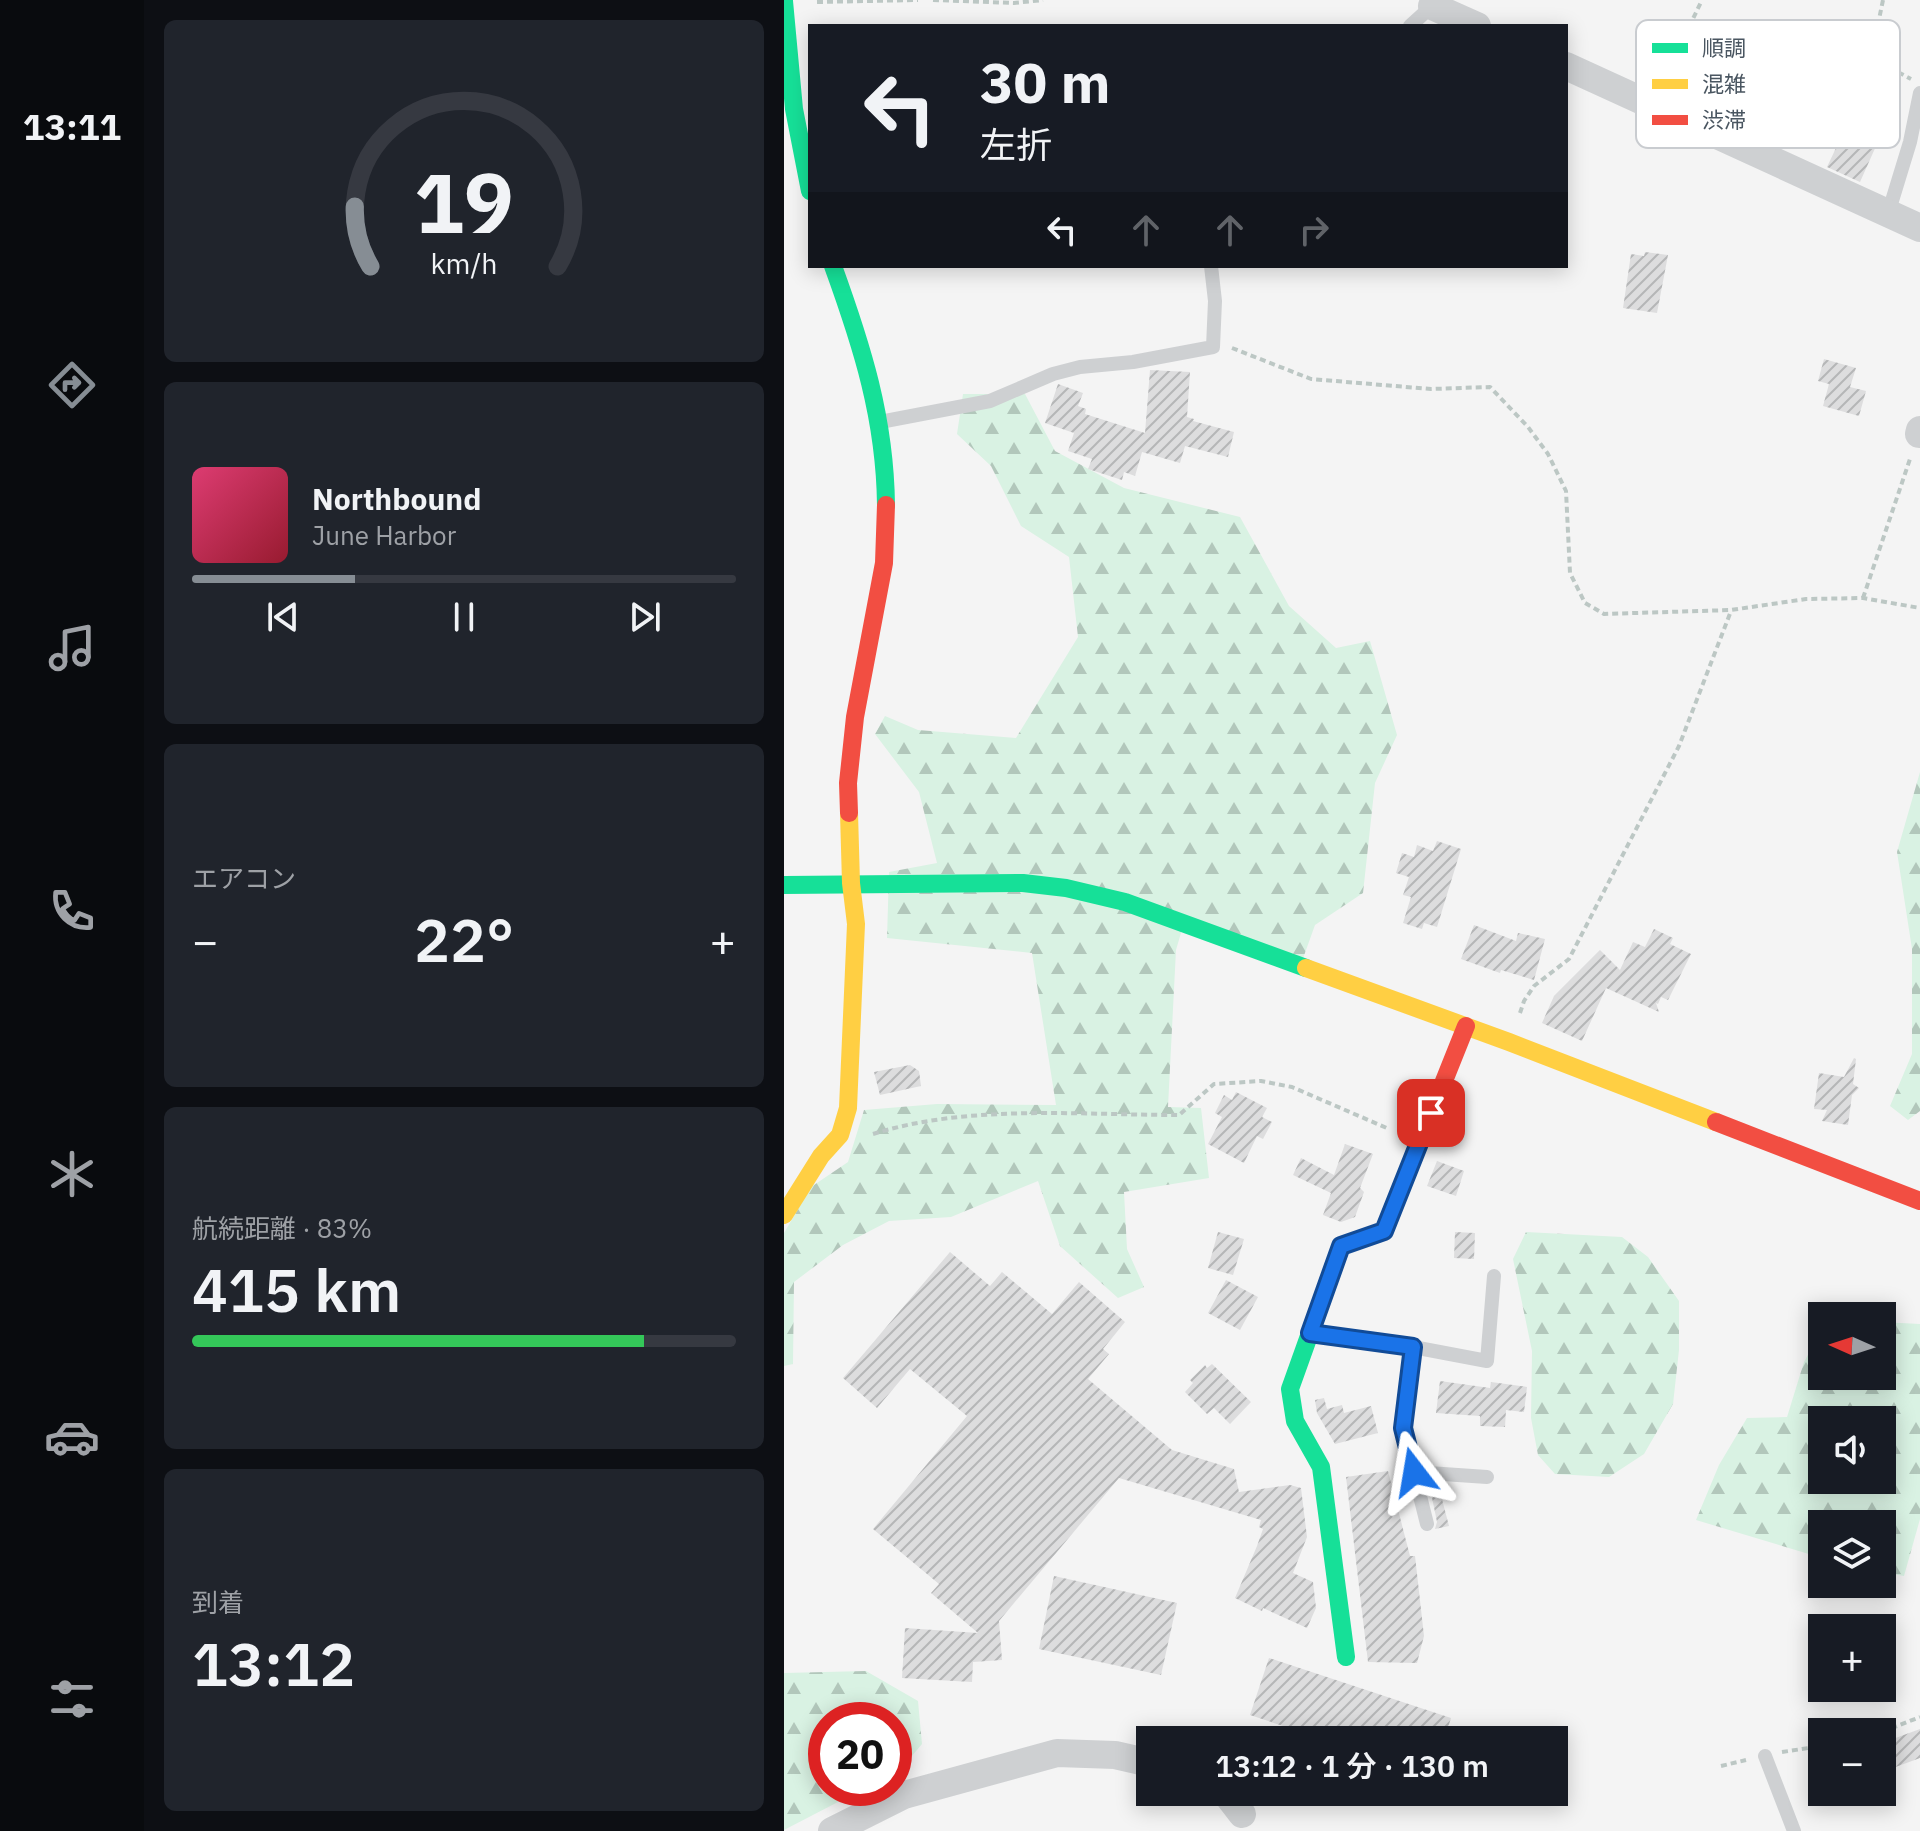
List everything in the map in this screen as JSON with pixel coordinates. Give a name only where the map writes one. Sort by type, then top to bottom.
[{"type":"street","points":[[784,2],[794,109],[808,181]]},
{"type":"street","points":[[1432,6],[1472,24]]},
{"type":"street","points":[[1568,67],[1636,97]]},
{"type":"street","points":[[1746,148],[1920,228]]},
{"type":"street","points":[[784,1215],[821,1156],[840,1135],[848,1108],[856,924],[851,883],[848,783],[852,743],[884,563],[886,501],[879,422],[863,349],[834,268]]},
{"type":"street","points":[[784,885],[1023,883],[1066,888],[1125,902],[1509,1042],[1920,1201]]},
{"type":"street","points":[[1346,1657],[1321,1467],[1295,1421],[1290,1389],[1341,1246],[1384,1231],[1466,1026]]},
{"type":"street","points":[[832,1831],[904,1795],[1057,1753],[1115,1755],[1136,1760]]},
{"type":"lane","points":[[1412,24],[1432,6]]},
{"type":"lane","points":[[1888,214],[1910,142],[1920,93]]},
{"type":"lane","points":[[879,422],[990,401],[1053,374],[1080,367],[1133,362],[1213,347],[1215,301],[1211,268]]},
{"type":"lane","points":[[1310,1333],[1487,1361],[1494,1276]]},
{"type":"lane","points":[[1413,1347],[1403,1428],[1427,1524]]},
{"type":"lane","points":[[1414,1472],[1487,1477]]},
{"type":"lane","points":[[1765,1756],[1794,1831]]},
{"type":"path","points":[[784,2],[918,0]]},
{"type":"path","points":[[933,0],[1014,3],[1043,0]]},
{"type":"path","points":[[1692,20],[1702,0]]},
{"type":"path","points":[[1879,20],[1883,0]]},
{"type":"path","points":[[1900,73],[1920,84]]},
{"type":"path","points":[[1213,347],[1235,348],[1311,379],[1431,389],[1490,387],[1528,427],[1548,454],[1566,491],[1570,573],[1585,603],[1604,614],[1731,610],[1806,599],[1863,598],[1920,608]]},
{"type":"path","points":[[1863,598],[1919,432]]},
{"type":"path","points":[[1509,1042],[1529,994],[1569,959],[1679,746],[1731,610]]},
{"type":"path","points":[[840,1135],[855,1139],[910,1122],[960,1115],[1179,1115],[1214,1084],[1261,1081],[1292,1087],[1420,1142]]},
{"type":"path","points":[[1896,1726],[1920,1717]]},
{"type":"green space","points":[[963,394],[1025,394],[1055,451],[1124,488],[1240,517],[1289,606],[1336,648],[1370,641],[1397,735],[1375,783],[1363,893],[1315,925],[1301,964],[1185,919],[1176,950],[1168,1107],[1201,1108],[1209,1178],[1124,1192],[1127,1249],[1144,1287],[1118,1298],[1060,1246],[1038,1181],[951,1217],[889,1221],[843,1245],[794,1282],[793,1364],[784,1366],[784,1233],[811,1187],[848,1162],[864,1110],[937,1104],[1056,1105],[1032,953],[887,938],[889,872],[937,863],[919,792],[875,734],[885,716],[918,730],[1016,738],[1078,637],[1069,557],[1021,526],[991,466],[957,434]]},
{"type":"green space","points":[[1920,772],[1920,1111],[1908,1120],[1890,1106],[1912,1054],[1912,949],[1897,852]]},
{"type":"green space","points":[[1526,1232],[1622,1237],[1648,1257],[1679,1301],[1679,1350],[1673,1404],[1644,1454],[1609,1477],[1555,1474],[1538,1455],[1531,1418],[1532,1351],[1513,1259]]},
{"type":"green space","points":[[1896,1323],[1920,1324],[1920,1519],[1904,1576],[1896,1575],[1896,1510],[1808,1510],[1808,1554],[1696,1520],[1719,1465],[1747,1418],[1787,1417],[1808,1355],[1808,1390],[1896,1390]]},
{"type":"green space","points":[[866,1671],[918,1701],[922,1744],[912,1756],[912,1702],[808,1702],[808,1806],[830,1806],[784,1830],[784,1673]]},
{"type":"building","points":[[1836,148],[1875,148],[1860,182],[1827,167]]},
{"type":"building","points":[[1645,252],[1668,255],[1657,313],[1623,308],[1631,254],[1644,256]]},
{"type":"building","points":[[1824,359],[1856,368],[1850,387],[1866,391],[1859,416],[1823,406],[1829,384],[1818,381]]},
{"type":"building","points":[[1150,370],[1190,372],[1187,417],[1234,432],[1228,457],[1185,446],[1180,463],[1142,452],[1135,476],[1124,472],[1122,480],[1088,469],[1092,459],[1068,451],[1074,433],[1045,423],[1058,384],[1083,393],[1078,406],[1086,409],[1085,414],[1145,433]]},
{"type":"building","points":[[1437,841],[1461,849],[1437,927],[1424,923],[1422,929],[1403,923],[1411,897],[1403,895],[1409,877],[1396,873],[1402,853],[1414,857],[1417,845],[1433,851]]},
{"type":"building","points":[[1474,925],[1516,941],[1518,933],[1545,939],[1534,980],[1501,970],[1500,973],[1461,959]]},
{"type":"building","points":[[1654,929],[1673,938],[1670,944],[1691,954],[1668,1000],[1661,997],[1656,1003],[1659,1012],[1606,988],[1582,1041],[1542,1023],[1554,996],[1600,950],[1620,970],[1633,942],[1645,947]]},
{"type":"building","points":[[1854,1058],[1853,1084],[1859,1088],[1852,1095],[1848,1125],[1822,1121],[1827,1110],[1814,1109],[1819,1073],[1844,1077]]},
{"type":"building","points":[[910,1065],[919,1071],[921,1086],[880,1095],[874,1072]]},
{"type":"building","points":[[1236,1092],[1267,1108],[1262,1117],[1272,1122],[1263,1139],[1257,1136],[1244,1163],[1208,1144],[1222,1117],[1215,1113],[1224,1095],[1232,1100]]},
{"type":"building","points":[[1345,1144],[1373,1154],[1360,1188],[1364,1192],[1355,1217],[1341,1222],[1323,1215],[1331,1193],[1293,1175],[1301,1158],[1334,1175]]},
{"type":"building","points":[[1437,1161],[1464,1171],[1456,1196],[1427,1186]]},
{"type":"building","points":[[1218,1232],[1244,1239],[1233,1275],[1208,1268]]},
{"type":"building","points":[[1455,1232],[1475,1233],[1474,1259],[1454,1258]]},
{"type":"building","points":[[950,1252],[990,1286],[1002,1272],[1052,1314],[1079,1282],[1125,1322],[1103,1349],[1109,1354],[1088,1379],[1172,1450],[1234,1469],[1239,1492],[1290,1485],[1301,1488],[1307,1537],[1293,1573],[1313,1582],[1316,1608],[1307,1628],[1235,1598],[1263,1529],[1259,1527],[1261,1520],[1119,1478],[999,1621],[1002,1660],[973,1662],[972,1682],[902,1678],[905,1628],[978,1633],[931,1593],[939,1584],[873,1529],[967,1416],[910,1369],[877,1408],[843,1378]]},
{"type":"building","points":[[1226,1280],[1258,1297],[1240,1330],[1208,1313]]},
{"type":"building","points":[[1212,1364],[1251,1402],[1230,1424],[1214,1408],[1207,1414],[1185,1392],[1193,1383],[1190,1380],[1205,1365],[1207,1368]]},
{"type":"building","points":[[1440,1381],[1490,1388],[1491,1382],[1527,1387],[1524,1412],[1506,1410],[1505,1427],[1480,1426],[1480,1416],[1436,1413]]},
{"type":"building","points":[[1324,1398],[1327,1409],[1342,1405],[1344,1413],[1371,1406],[1378,1433],[1335,1444],[1317,1413],[1315,1400]]},
{"type":"building","points":[[1388,1471],[1410,1556],[1415,1556],[1424,1636],[1417,1663],[1368,1662],[1346,1477]]},
{"type":"building","points":[[1429,1483],[1438,1484],[1449,1526],[1435,1529],[1437,1522]]},
{"type":"building","points":[[1054,1576],[1177,1603],[1161,1675],[1039,1649]]},
{"type":"building","points":[[1269,1658],[1451,1718],[1448,1726],[1283,1726],[1250,1715]]},
{"type":"building","points":[[1920,1729],[1920,1758],[1896,1767],[1896,1738]]},
{"type":"traffic: fast","points":[[784,1],[794,109],[808,181]]},
{"type":"traffic: fast","points":[[834,268],[870,383],[881,442],[886,505]]},
{"type":"traffic: fast","points":[[784,885],[1023,883],[1066,888],[1125,902],[1306,968]]},
{"type":"traffic: fast","points":[[1339,1252],[1290,1389],[1295,1421],[1321,1467],[1346,1657]]},
{"type":"traffic: slow","points":[[784,1215],[821,1156],[840,1135],[848,1108],[856,924],[851,883],[849,813]]},
{"type":"traffic: slow","points":[[1306,968],[1716,1122]]},
{"type":"traffic: jam","points":[[849,813],[848,783],[855,717],[884,563],[886,505]]},
{"type":"traffic: jam","points":[[1339,1252],[1341,1246],[1384,1231],[1466,1026]]},
{"type":"traffic: jam","points":[[1716,1122],[1920,1201]]},
{"type":"route","points":[[1414,1472],[1403,1428],[1413,1347],[1310,1333],[1341,1246],[1384,1231],[1431,1113]]}]
